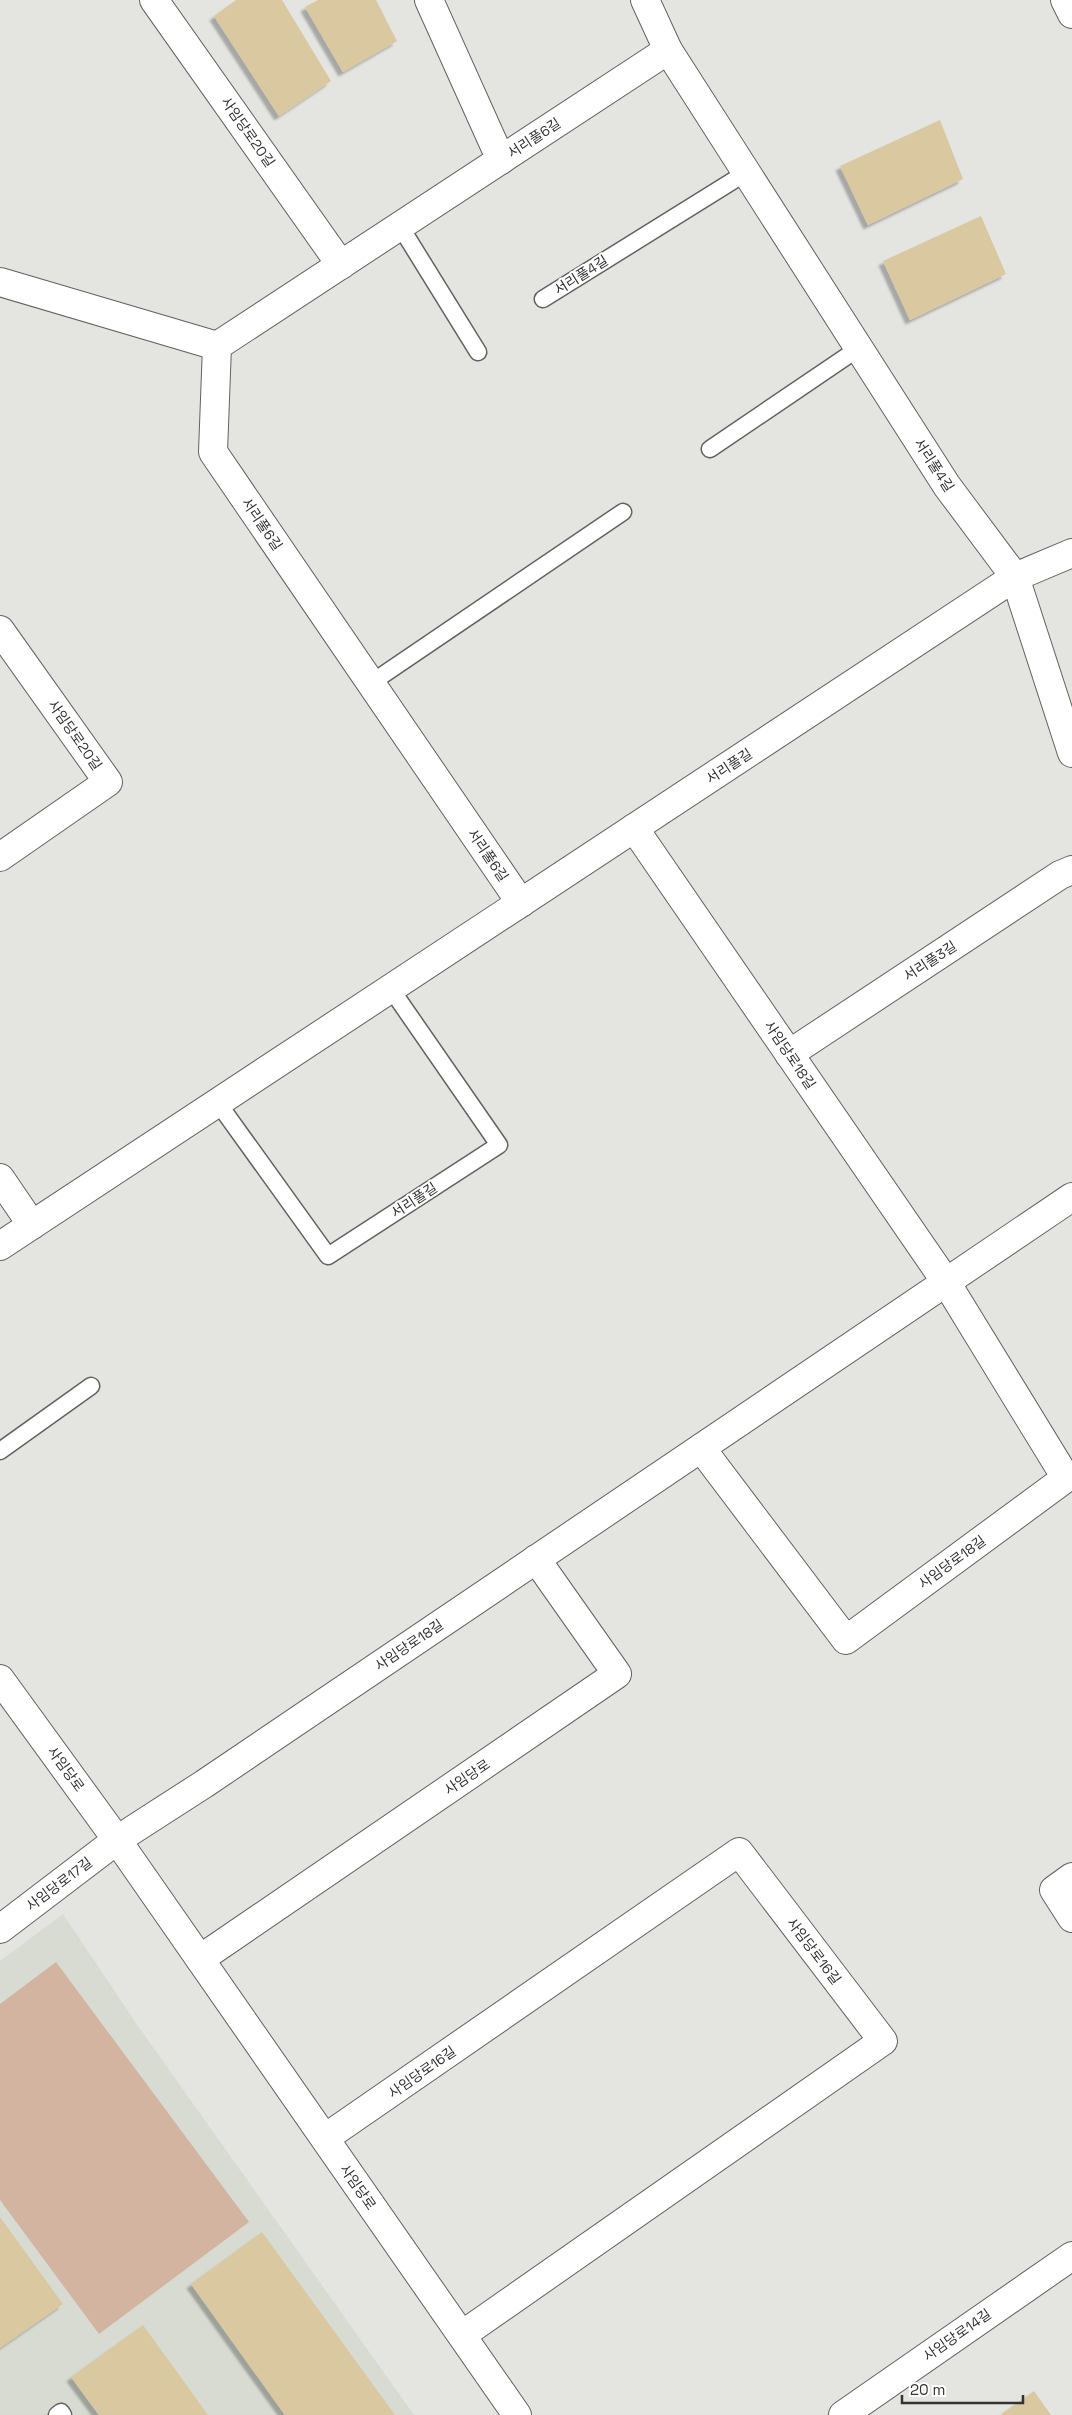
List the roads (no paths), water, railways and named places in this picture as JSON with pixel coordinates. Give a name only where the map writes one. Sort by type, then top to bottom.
[{"type":"street","name":"사임당로20길","points":[[154,0],[341,264]]},
{"type":"street","points":[[429,0],[501,160]]},
{"type":"street","name":"서리풀4길","points":[[645,0],[668,50],[947,486],[1015,577]]},
{"type":"street","points":[[1065,0],[1072,14]]},
{"type":"street","name":"서리풀6길","points":[[521,903],[213,452],[217,346],[668,50]]},
{"type":"street","points":[[0,282],[217,346]]},
{"type":"street","name":"서리풀길","points":[[0,1246],[1015,577],[1072,554]]},
{"type":"street","points":[[1015,577],[1072,753]]},
{"type":"street","name":"사임당로20길","points":[[0,630],[108,782],[0,857]]},
{"type":"street","name":"사임당로18길","points":[[634,828],[946,1282],[1066,1478],[846,1640],[700,1448]]},
{"type":"street","name":"서리풀3길","points":[[789,1054],[1060,875],[1072,870]]},
{"type":"street","points":[[0,1178],[32,1225]]},
{"type":"street","name":"사임당로18길","points":[[117,1840],[212,1778],[1072,1197]]},
{"type":"street","name":"사임당로","points":[[200,1959],[617,1674],[536,1559]]},
{"type":"street","name":"사임당로","points":[[0,1679],[117,1840],[517,2415]]},
{"type":"street","name":"사임당로17길","points":[[0,1929],[117,1840]]},
{"type":"street","name":"사임당로16길","points":[[325,2138],[739,1852],[883,2041],[462,2335]]},
{"type":"street","points":[[1063,1883],[1072,1918]]},
{"type":"street","name":"사임당로14길","points":[[843,2415],[1072,2256]]},
{"type":"lane","name":"서리풀4길","points":[[543,299],[747,172]]},
{"type":"lane","points":[[400,226],[478,352]]},
{"type":"lane","points":[[710,449],[859,348]]},
{"type":"lane","points":[[371,683],[623,512]]},
{"type":"lane","name":"서리풀길","points":[[218,1103],[328,1256],[499,1145],[391,989]]},
{"type":"lane","points":[[0,1451],[91,1386]]},
{"type":"lane","points":[[57,2415],[61,2412],[63,2415]]}]
